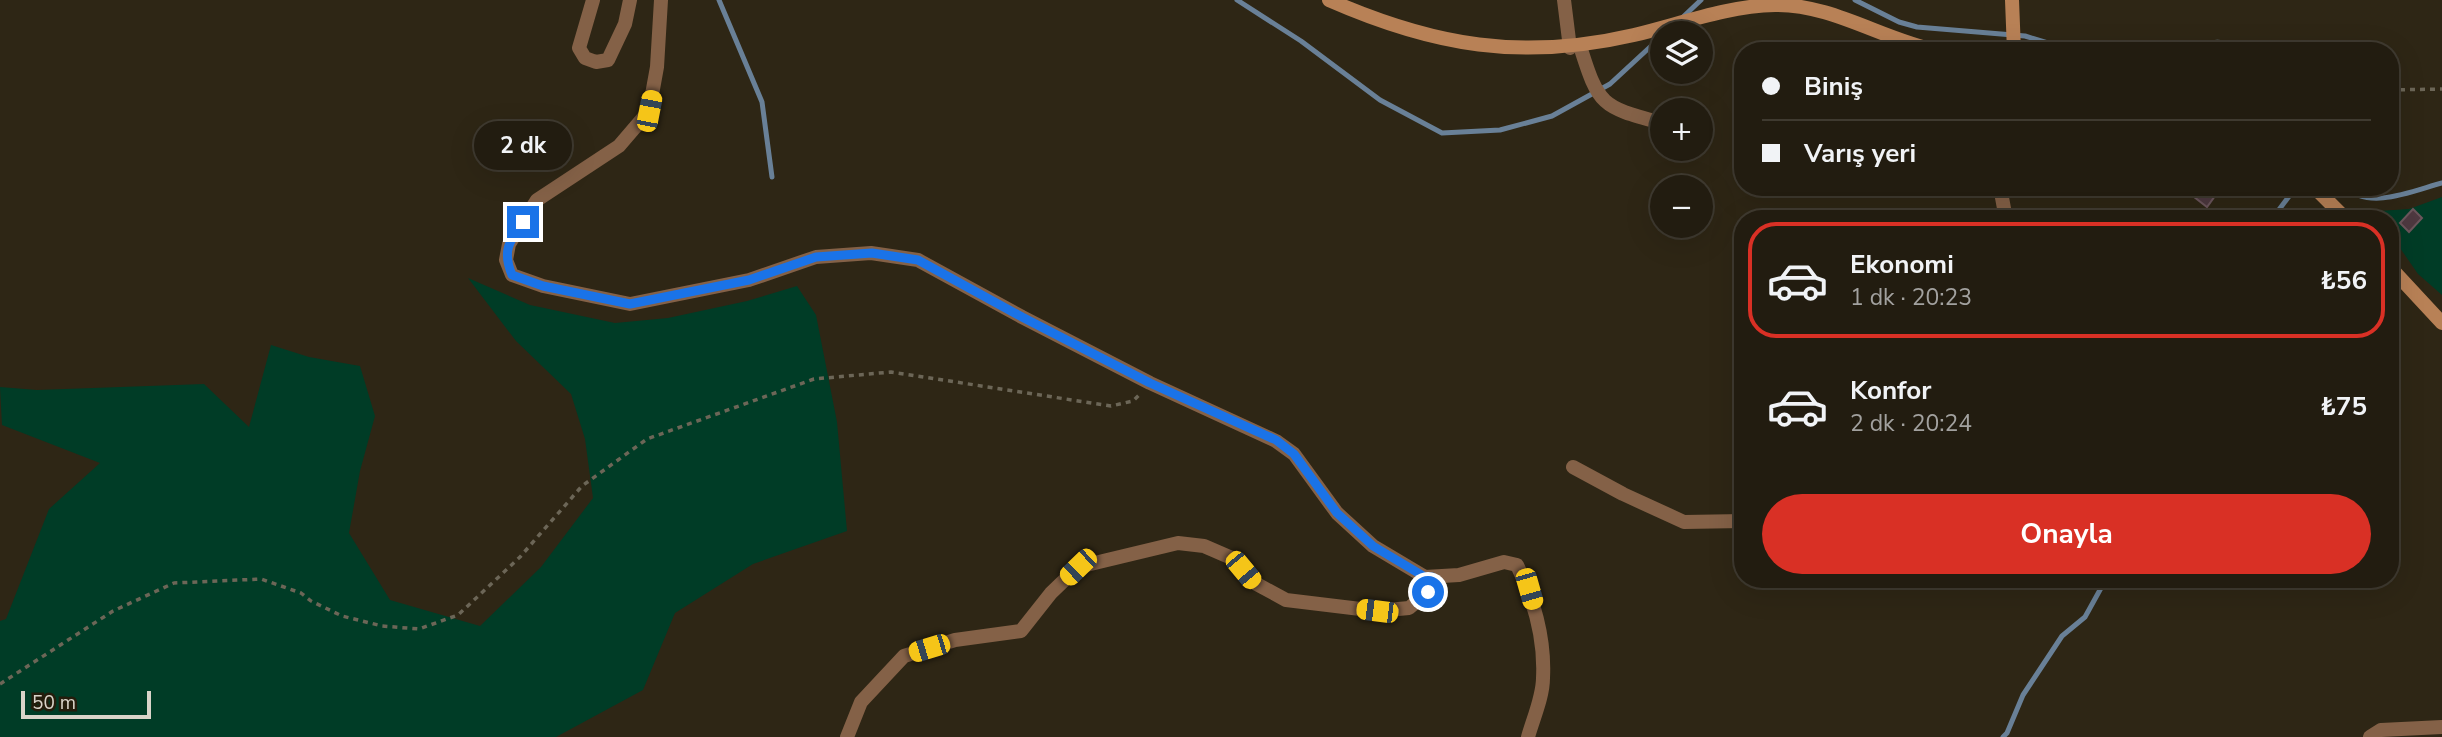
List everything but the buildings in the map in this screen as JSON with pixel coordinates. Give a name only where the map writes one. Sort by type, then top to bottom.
[{"type":"main road","points":[[1329,0],[1375,20],[1441,39],[1507,49],[1575,47],[1721,13],[1775,5],[1816,9],[1902,42]]},
{"type":"main road","points":[[2012,0],[2013,42]]},
{"type":"main road","points":[[2323,196],[2337,210]]},
{"type":"main road","points":[[2399,277],[2442,323]]},
{"type":"street","points":[[593,0],[579,48],[585,58],[596,62],[608,60],[625,24],[630,0]]},
{"type":"street","points":[[661,0],[657,67],[649,111],[619,146],[537,200],[509,244],[506,260],[512,275],[543,286],[630,304],[749,280],[816,257],[872,253],[918,260],[1150,383],[1276,440],[1294,454],[1337,513],[1373,546],[1425,577],[1459,575],[1504,562],[1517,565],[1529,589],[1538,621],[1544,679],[1528,737]]},
{"type":"street","points":[[1564,0],[1575,47],[1591,83],[1611,108],[1650,119]]},
{"type":"street","points":[[1573,467],[1623,494],[1685,522],[1734,521]]},
{"type":"street","points":[[847,737],[861,702],[904,656],[955,640],[983,639],[1021,631],[1051,593],[1078,567],[1178,544],[1204,546],[1234,559],[1253,582],[1286,600],[1377,611],[1409,608],[1428,592],[1432,577]]},
{"type":"street","points":[[2370,737],[2381,730],[2442,727]]},
{"type":"path","points":[[2399,90],[2442,89]]},
{"type":"path","points":[[0,684],[113,611],[174,583],[261,579],[301,593],[310,601],[342,617],[382,626],[419,629],[458,615],[520,557],[582,486],[647,439],[814,379],[891,372],[1111,406],[1133,401],[1150,383]]},
{"type":"green space","points":[[2442,197],[2442,295],[2418,274],[2399,247],[2399,210],[2394,210],[2409,209]]},
{"type":"green space","points":[[468,278],[530,305],[615,323],[668,318],[747,301],[797,286],[816,315],[837,422],[847,531],[753,564],[675,613],[643,690],[556,737],[0,737],[0,621],[6,619],[49,509],[100,463],[2,425],[0,387],[37,390],[204,384],[249,427],[271,345],[309,357],[360,366],[375,416],[360,471],[349,533],[390,600],[480,626],[541,567],[593,498],[585,439],[571,394],[516,341]]},
{"type":"waterway","points":[[719,0],[762,102],[772,177]]},
{"type":"waterway","points":[[1237,0],[1301,41],[1380,100],[1442,133],[1500,130],[1552,116],[1610,84],[1650,47]]},
{"type":"waterway","points":[[1683,17],[1701,0]]},
{"type":"waterway","points":[[1855,0],[1899,22],[1917,27],[2025,36],[2045,42]]},
{"type":"waterway","points":[[2215,42],[2222,42]]},
{"type":"waterway","points":[[2399,196],[2442,183]]},
{"type":"waterway","points":[[2279,210],[2289,196]]},
{"type":"waterway","points":[[2363,196],[2397,196]]},
{"type":"waterway","points":[[2003,737],[2023,695],[2062,636],[2085,617],[2101,588]]},
{"type":"route","points":[[523,222],[509,244],[506,260],[512,275],[543,286],[630,304],[749,280],[816,257],[872,253],[918,260],[1150,383],[1276,440],[1294,454],[1337,513],[1373,546],[1425,577],[1432,577],[1428,592]]}]
